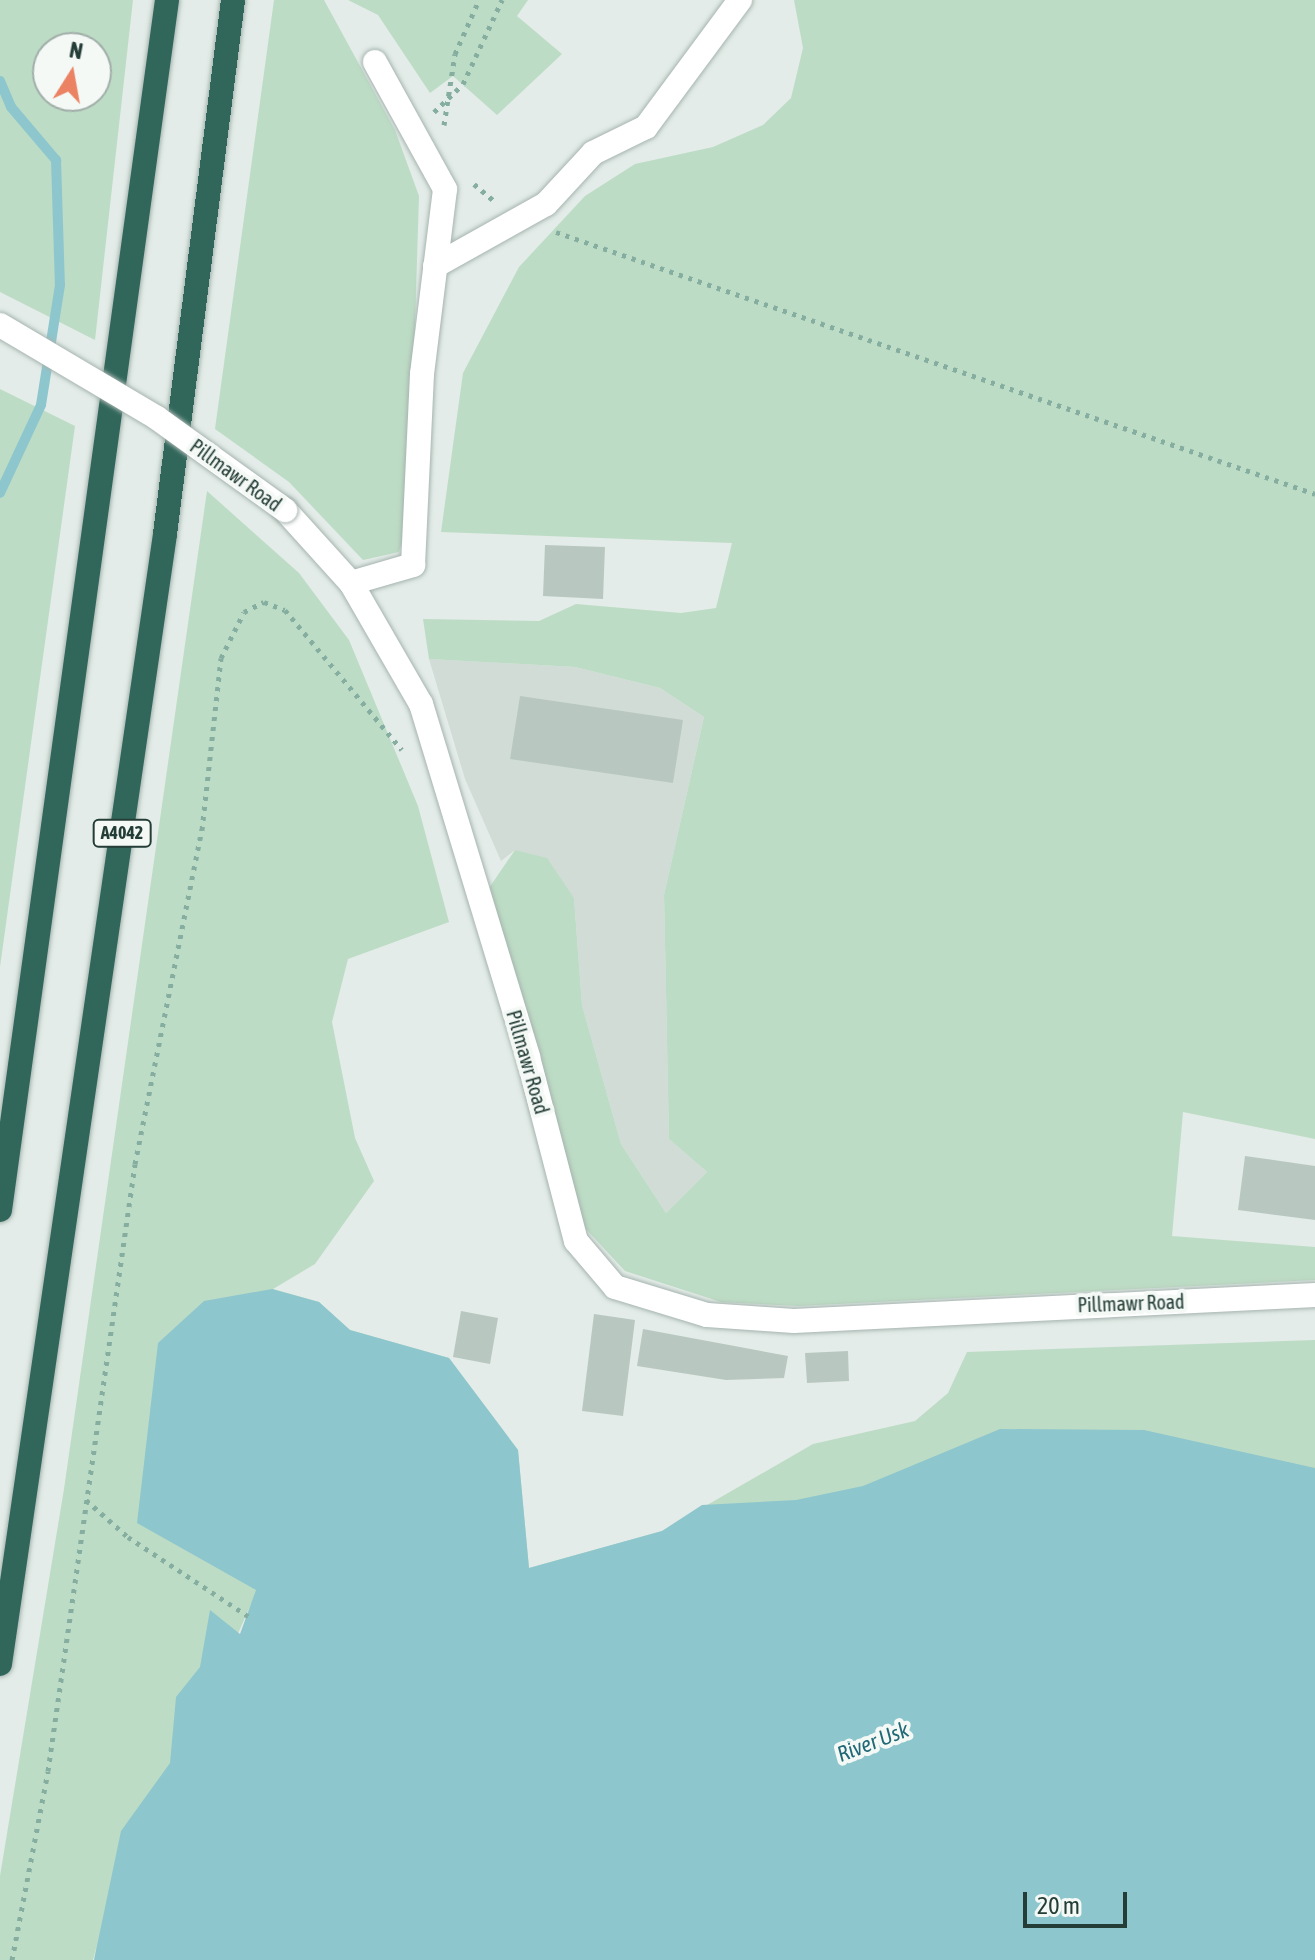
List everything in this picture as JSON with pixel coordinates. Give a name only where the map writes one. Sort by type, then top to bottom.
[{"type":"highway","points":[[0,1210],[167,0]]},
{"type":"highway","name":"A4042","points":[[0,1664],[165,534],[233,0]]},
{"type":"street","points":[[435,266],[513,216],[546,204],[593,153],[646,127],[740,0]]},
{"type":"street","points":[[351,583],[413,565],[435,266],[445,189],[375,62]]},
{"type":"street","name":"Pillmawr Road","points":[[0,325],[157,418],[285,510],[351,583],[421,704],[576,1241],[615,1287],[707,1315],[794,1321],[1315,1295]]},
{"type":"path","points":[[437,134],[451,116],[455,54],[479,0]]},
{"type":"path","points":[[412,131],[452,96],[502,0]]},
{"type":"path","points":[[461,174],[513,216],[1315,494]]},
{"type":"path","points":[[12,1960],[48,1771],[85,1499],[163,998],[202,830],[221,658],[244,612],[264,602],[285,610],[413,763]]},
{"type":"path","points":[[85,1499],[128,1537],[248,1616]]},
{"type":"shaded area","points":[[429,659],[575,667],[660,688],[704,717],[664,895],[669,1139],[707,1172],[666,1213],[621,1144],[582,1005],[574,898],[515,850],[501,861],[465,779]]},
{"type":"green space","points":[[0,0],[133,0],[95,340],[0,292]]},
{"type":"green space","points":[[274,0],[324,0],[395,130],[419,196],[409,518],[399,552],[363,560],[289,482],[215,429]]},
{"type":"green space","points":[[348,0],[528,0],[517,16],[562,54],[497,115],[453,76],[430,93],[378,15]]},
{"type":"green space","points":[[794,0],[1315,0],[1315,1139],[1183,1112],[1172,1236],[1315,1247],[1315,1280],[798,1306],[721,1302],[625,1271],[585,1228],[489,888],[515,850],[547,858],[574,898],[582,1005],[621,1144],[666,1213],[707,1172],[669,1139],[664,895],[704,717],[660,688],[575,667],[429,659],[423,619],[539,621],[576,604],[681,613],[716,608],[732,543],[441,532],[463,373],[519,267],[585,196],[635,164],[713,147],[763,125],[791,98],[803,48]]},
{"type":"green space","points":[[0,389],[75,426],[0,967]]},
{"type":"green space","points":[[207,491],[299,573],[349,640],[418,806],[449,922],[348,959],[332,1022],[355,1138],[374,1181],[315,1264],[273,1289],[319,1302],[350,1330],[449,1358],[518,1450],[529,1568],[662,1531],[813,1444],[915,1421],[948,1393],[967,1352],[1315,1340],[1315,1568],[251,1604],[94,1960],[97,1945],[93,1960],[0,1960],[0,1876],[64,1489]]},
{"type":"water","name":"River Usk","points":[[272,1289],[319,1302],[350,1330],[449,1358],[518,1450],[529,1568],[662,1531],[702,1505],[796,1500],[863,1486],[1000,1429],[1144,1430],[1315,1468],[1315,1960],[94,1960],[121,1831],[170,1763],[176,1697],[200,1667],[210,1610],[240,1634],[256,1590],[137,1523],[158,1343],[204,1301]]},
{"type":"building","points":[[545,545],[605,547],[603,599],[543,596]]},
{"type":"building","points":[[520,696],[683,720],[673,783],[510,759]]},
{"type":"building","points":[[1245,1156],[1315,1166],[1315,1220],[1238,1210]]},
{"type":"building","points":[[461,1311],[498,1318],[490,1364],[453,1357]]},
{"type":"building","points":[[594,1314],[635,1320],[623,1416],[582,1411]]},
{"type":"building","points":[[643,1329],[788,1356],[784,1378],[726,1380],[637,1366]]},
{"type":"building","points":[[848,1351],[849,1381],[807,1383],[805,1353]]},
{"type":"waterway","points":[[0,81],[11,107],[56,160],[60,285],[41,405],[0,493]]}]
